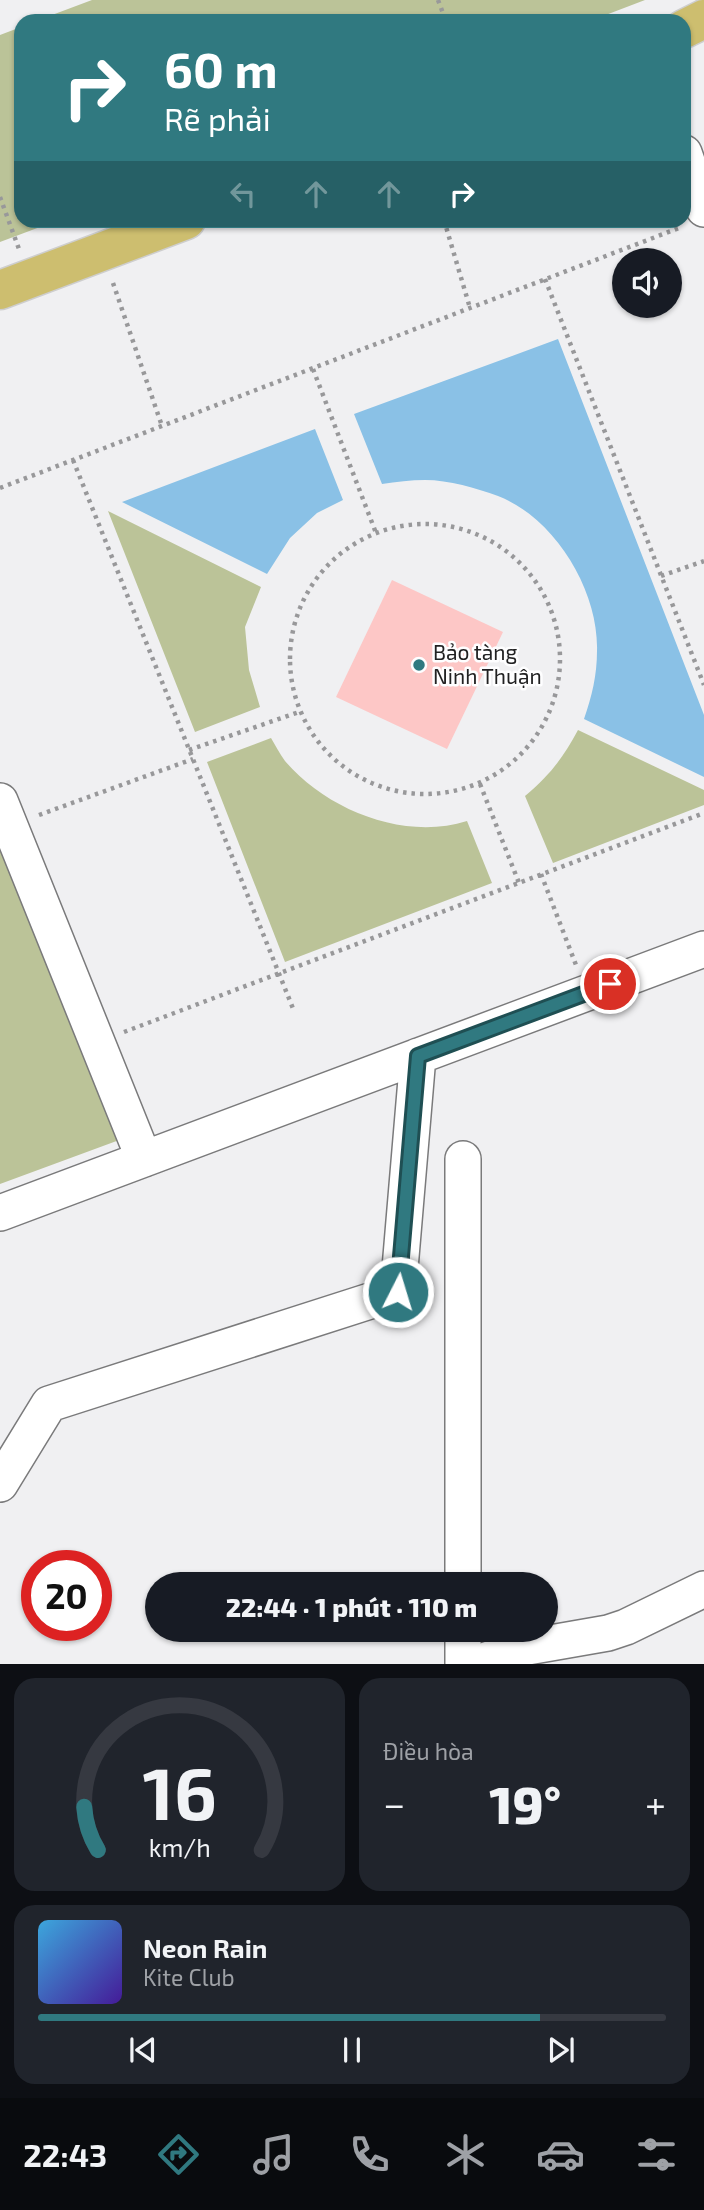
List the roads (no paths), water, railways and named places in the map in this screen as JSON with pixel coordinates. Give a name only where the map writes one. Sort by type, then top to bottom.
[{"type":"main road","points":[[15,285],[165,228]]},
{"type":"street","points":[[5,813],[144,1158]]},
{"type":"street","points":[[0,1213],[704,948]]},
{"type":"street","points":[[0,1484],[49,1404],[398,1292],[418,1056]]},
{"type":"street","points":[[463,1158],[463,1572]]},
{"type":"street","points":[[474,1664],[522,1648],[608,1633],[704,1589]]},
{"type":"street","points":[[463,1642],[463,1664]]},
{"type":"water","points":[[558,339],[704,715],[704,777],[584,719],[594,685],[597,660],[596,628],[582,581],[570,559],[538,521],[498,496],[462,485],[425,480],[382,484],[354,414]]},
{"type":"water","points":[[315,429],[343,500],[317,513],[290,538],[267,574],[122,502]]},
{"type":"place","name":"Bảo tàng Ninh Thuận","points":[[419,665]]}]
